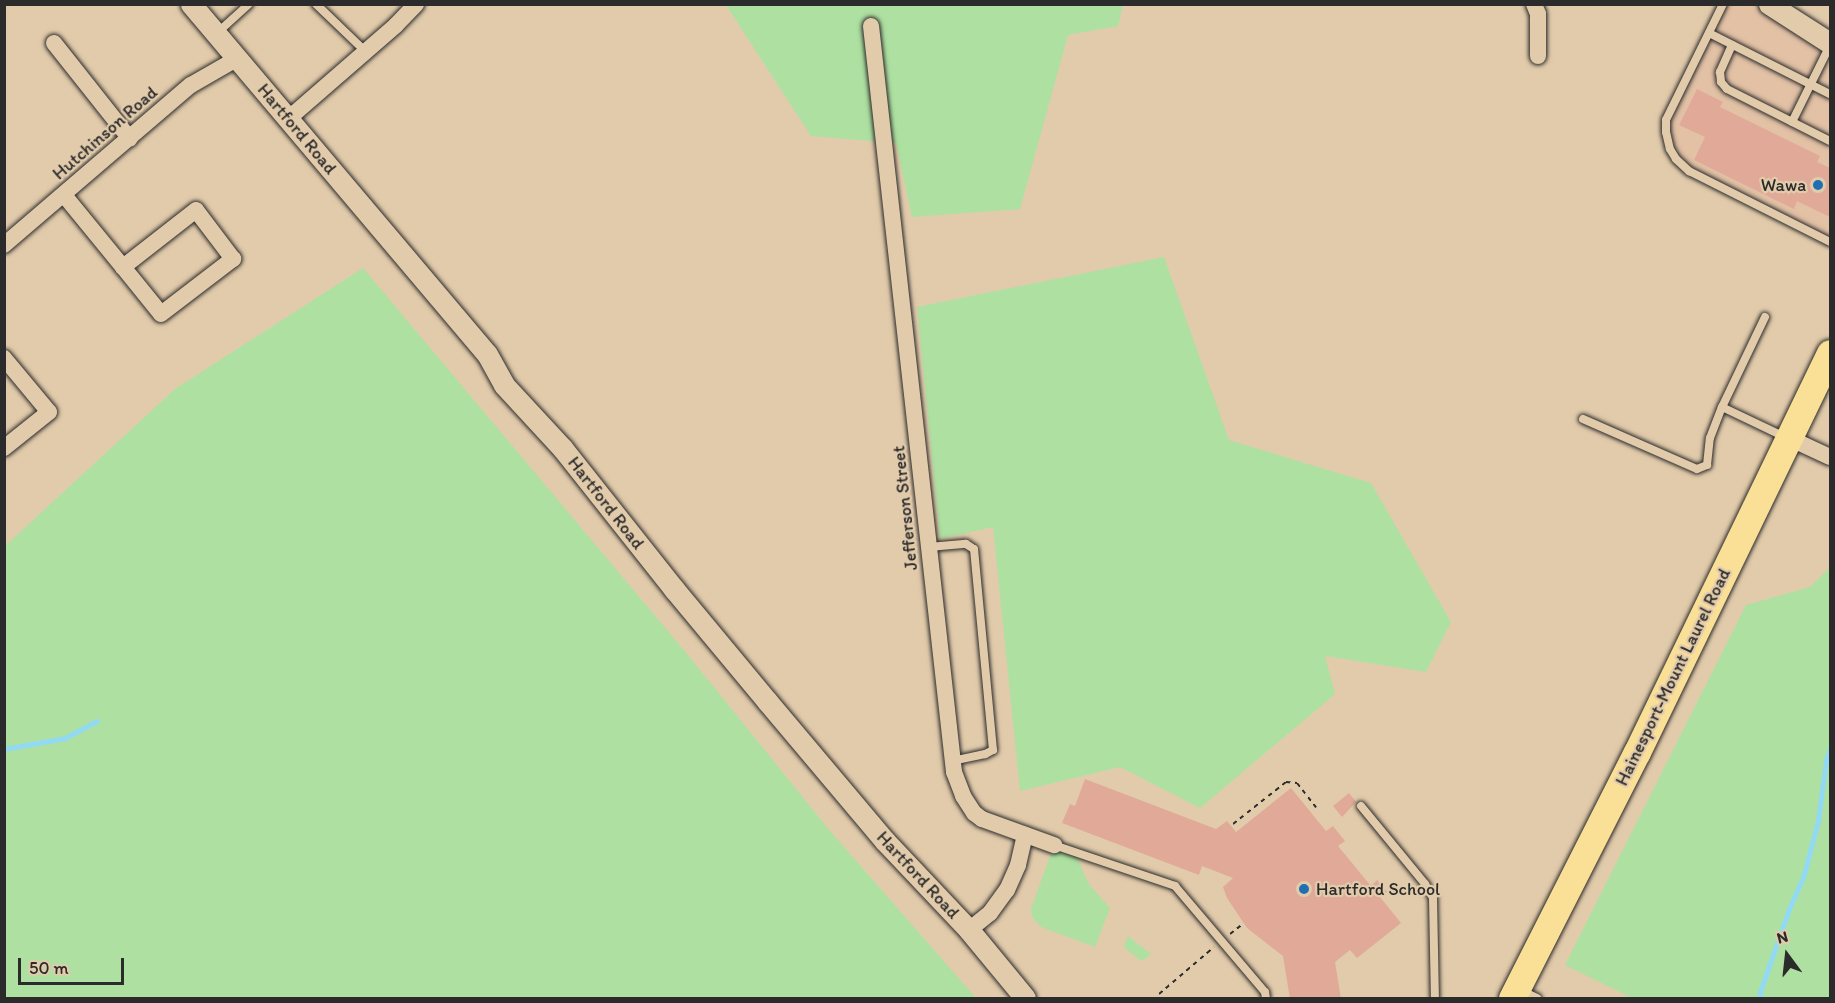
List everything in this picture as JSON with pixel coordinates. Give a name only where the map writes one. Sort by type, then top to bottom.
[{"type":"main road","name":"Hainesport-Mount Laurel Road","points":[[1522,995],[1830,353]]},
{"type":"street","name":"Hartford Road","points":[[191,4],[487,354],[504,385],[563,449],[674,589],[767,701],[884,840],[969,930],[1025,999]]},
{"type":"street","points":[[288,119],[416,4]]},
{"type":"street","points":[[1534,4],[1538,14],[1538,56]]},
{"type":"street","points":[[1769,4],[1830,44]]},
{"type":"street","name":"Jefferson Street","points":[[871,26],[953,761],[958,786],[974,813],[982,819],[1054,845]]},
{"type":"street","points":[[54,43],[130,139]]},
{"type":"street","name":"Hutchinson Road","points":[[7,237],[64,195],[191,85],[238,58]]},
{"type":"street","points":[[64,195],[161,314],[233,259],[196,210],[123,267]]},
{"type":"street","points":[[4,448],[49,412],[7,365]]},
{"type":"street","points":[[1789,438],[1830,457]]},
{"type":"street","points":[[969,930],[990,913],[1007,890],[1018,866],[1025,835]]},
{"type":"lane","points":[[216,34],[249,4]]},
{"type":"lane","points":[[316,4],[365,51]]},
{"type":"lane","points":[[1723,4],[1666,120],[1667,138],[1673,154],[1689,171],[1830,242]]},
{"type":"lane","points":[[1709,33],[1830,94]]},
{"type":"lane","points":[[1792,122],[1830,44]]},
{"type":"lane","points":[[1732,45],[1720,72],[1724,86],[1830,141]]},
{"type":"lane","points":[[1582,419],[1697,469],[1707,465],[1710,438],[1722,407],[1765,316]]},
{"type":"lane","points":[[1722,407],[1789,438]]},
{"type":"lane","points":[[930,547],[966,544],[974,549],[993,750],[953,761]]},
{"type":"lane","points":[[1361,806],[1425,884],[1433,898],[1435,999]]},
{"type":"lane","points":[[1054,845],[1175,886],[1265,992],[1266,999]]},
{"type":"path","points":[[1233,824],[1286,782],[1297,783],[1316,807]]},
{"type":"path","points":[[1159,993],[1243,924]]},
{"type":"shaded area","points":[[1723,5],[1769,5],[1830,43],[1830,242],[1689,171],[1676,159],[1666,126]]},
{"type":"green space","points":[[726,5],[1123,5],[1118,26],[1068,35],[1020,209],[912,217],[896,143],[811,136]]},
{"type":"green space","points":[[1164,257],[1229,440],[1371,483],[1451,622],[1426,672],[1325,656],[1335,694],[1200,808],[1120,767],[1020,791],[993,527],[940,539],[917,307]]},
{"type":"green space","points":[[363,268],[688,655],[830,831],[976,998],[5,998],[5,546],[175,389]]},
{"type":"green space","points":[[1830,567],[1830,998],[1632,998],[1565,965],[1746,605],[1810,587]]},
{"type":"green space","points":[[1054,845],[1075,852],[1088,883],[1110,908],[1095,947],[1041,927],[1032,917],[1031,909]]},
{"type":"green space","points":[[1128,936],[1151,954],[1144,960],[1140,960],[1124,946]]},
{"type":"building","points":[[1697,89],[1723,102],[1720,107],[1820,156],[1817,162],[1830,168],[1830,217],[1797,201],[1794,209],[1694,160],[1705,137],[1679,125]]},
{"type":"building","name":"Hartford School","points":[[1085,779],[1216,829],[1227,821],[1236,832],[1291,788],[1326,831],[1333,826],[1345,841],[1338,846],[1371,886],[1377,880],[1387,892],[1380,897],[1401,923],[1357,958],[1350,950],[1335,962],[1341,999],[1290,999],[1283,956],[1247,928],[1227,898],[1223,887],[1233,878],[1202,866],[1199,875],[1062,823],[1070,804],[1075,806]]},
{"type":"building","points":[[1349,793],[1356,802],[1342,817],[1333,806]]},
{"type":"waterway","points":[[4,749],[65,738],[97,721]]},
{"type":"waterway","points":[[1760,998],[1760,992],[1789,909],[1803,878],[1818,821],[1826,760],[1830,749]]},
{"type":"place","name":"Wawa","points":[[1818,185]]},
{"type":"place","name":"Hartford School","points":[[1304,889]]}]
